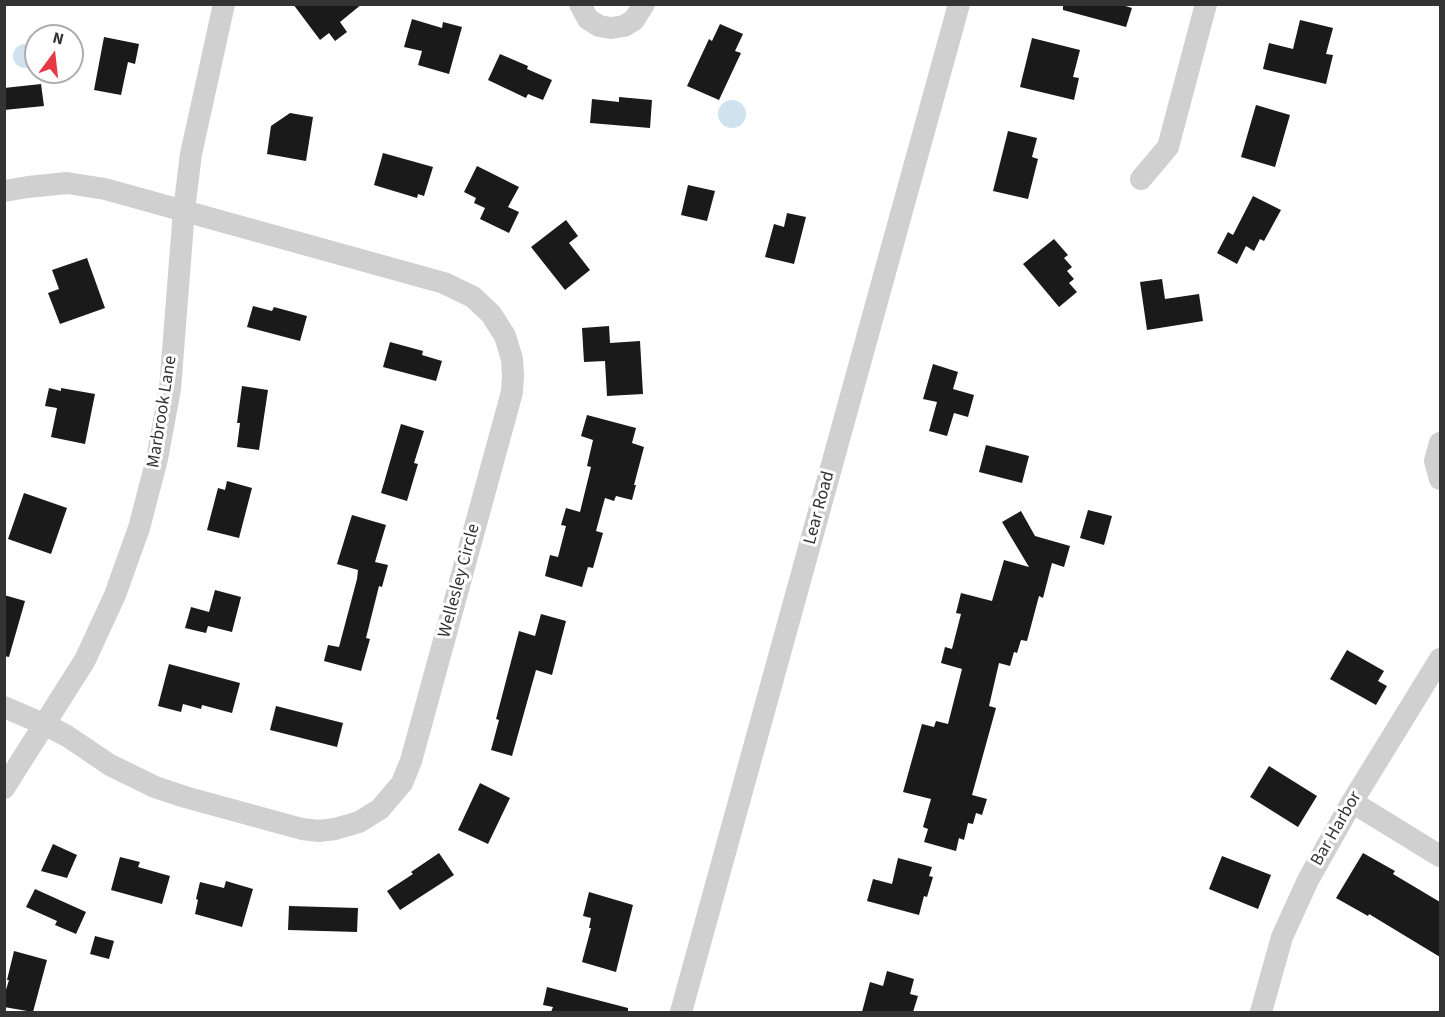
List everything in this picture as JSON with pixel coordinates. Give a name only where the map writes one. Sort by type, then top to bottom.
[{"type":"street","name":"Marbrook Lane","points":[[4,788],[46,725],[85,660],[115,595],[139,528],[158,459],[170,389],[184,210],[191,154],[224,4]]},
{"type":"street","points":[[580,4],[588,19],[599,26],[611,28],[624,26],[634,20],[644,4]]},
{"type":"street","name":"Lear Road","points":[[681,1012],[959,4]]},
{"type":"street","points":[[1142,179],[1168,147],[1206,4]]},
{"type":"street","name":"Wellesley Circle","points":[[4,192],[47,184],[86,185],[184,210],[459,289],[473,297],[491,314],[505,336],[512,359],[512,392],[411,761],[402,783],[380,809],[359,822],[335,829],[302,829],[155,787],[110,765],[46,725],[4,707]]},
{"type":"street","points":[[1440,443],[1436,461],[1440,479]]},
{"type":"street","name":"Bar Harbor","points":[[1261,1012],[1282,937],[1308,880],[1352,802],[1440,659]]},
{"type":"street","points":[[1352,802],[1440,856]]},
{"type":"water","points":[[24,44],[24,68],[14,61],[13,56],[14,51]]},
{"type":"water","points":[[732,100],[742,104],[746,114],[742,124],[732,128],[722,124],[718,114],[722,104]]},
{"type":"building","points":[[293,4],[362,4],[340,22],[347,32],[335,41],[329,33],[320,40]]},
{"type":"building","points":[[1063,4],[1119,4],[1132,8],[1126,27],[1063,10]]},
{"type":"building","points":[[412,19],[442,28],[443,22],[462,27],[449,74],[418,65],[422,51],[404,47]]},
{"type":"building","points":[[1300,20],[1333,28],[1326,54],[1333,55],[1326,84],[1263,69],[1269,43],[1293,49]]},
{"type":"building","points":[[720,24],[743,34],[735,51],[741,53],[719,100],[687,86],[709,39],[712,41]]},
{"type":"building","points":[[104,37],[139,44],[135,64],[128,62],[121,95],[94,90]]},
{"type":"building","points":[[1032,38],[1080,50],[1073,77],[1079,78],[1074,100],[1020,87]]},
{"type":"building","points":[[500,54],[552,80],[543,100],[528,94],[526,98],[488,80]]},
{"type":"building","points":[[41,84],[44,106],[4,110],[4,88]]},
{"type":"building","points":[[619,97],[652,100],[650,128],[590,123],[592,99],[619,102]]},
{"type":"building","points":[[1256,105],[1290,115],[1275,167],[1241,157]]},
{"type":"building","points":[[290,113],[313,117],[306,161],[267,154],[271,126]]},
{"type":"building","points":[[1008,131],[1037,138],[1032,157],[1038,159],[1028,199],[993,191]]},
{"type":"building","points":[[383,153],[433,167],[424,196],[418,194],[417,198],[374,185]]},
{"type":"building","points":[[477,166],[519,187],[508,207],[519,212],[509,233],[480,219],[485,208],[474,203],[476,198],[464,192]]},
{"type":"building","points":[[688,185],[715,191],[707,221],[681,215]]},
{"type":"building","points":[[1253,196],[1281,210],[1264,241],[1260,239],[1254,251],[1246,246],[1237,264],[1217,253],[1228,232],[1233,235]]},
{"type":"building","points":[[787,213],[806,217],[794,264],[765,257],[774,224],[784,227]]},
{"type":"building","points":[[566,220],[578,236],[569,243],[590,270],[565,290],[531,247]]},
{"type":"building","points":[[1054,239],[1068,255],[1064,258],[1072,267],[1067,271],[1074,279],[1069,283],[1077,292],[1059,307],[1023,264]]},
{"type":"building","points":[[87,258],[105,308],[60,324],[48,293],[59,289],[52,270]]},
{"type":"building","points":[[1162,279],[1165,299],[1199,294],[1203,321],[1147,330],[1140,282]]},
{"type":"building","points":[[253,306],[272,311],[274,307],[307,316],[300,341],[247,327]]},
{"type":"building","points":[[609,326],[610,343],[640,341],[643,394],[607,396],[605,361],[584,362],[582,328]]},
{"type":"building","points":[[390,342],[423,351],[422,355],[442,361],[436,381],[383,367]]},
{"type":"building","points":[[933,364],[958,372],[953,389],[974,395],[968,417],[954,413],[947,436],[929,431],[937,402],[923,399]]},
{"type":"building","points":[[242,386],[268,390],[259,450],[237,447],[240,423],[237,423]]},
{"type":"building","points":[[49,388],[95,394],[85,444],[51,437],[57,408],[45,406]]},
{"type":"building","points":[[587,415],[636,428],[632,443],[644,447],[632,500],[616,496],[614,501],[605,498],[596,531],[603,533],[593,568],[588,567],[582,587],[545,576],[550,555],[558,557],[566,526],[561,525],[566,508],[580,512],[591,467],[587,466],[593,440],[581,436]]},
{"type":"building","points":[[401,424],[424,431],[414,463],[418,464],[407,501],[381,493]]},
{"type":"building","points":[[986,445],[1029,456],[1022,483],[979,472]]},
{"type":"building","points":[[227,481],[252,488],[239,538],[207,530],[218,488],[225,490]]},
{"type":"building","points":[[24,493],[67,508],[51,554],[8,539]]},
{"type":"building","points":[[1088,510],[1112,516],[1104,545],[1080,538]]},
{"type":"building","points":[[1021,511],[1035,536],[1070,546],[1064,567],[1052,563],[1043,598],[1039,596],[1027,641],[1021,640],[1010,666],[999,663],[989,706],[996,708],[972,795],[987,799],[982,815],[976,813],[973,824],[968,823],[964,840],[959,838],[956,851],[924,842],[928,829],[923,827],[931,799],[903,792],[922,724],[934,727],[936,721],[948,724],[962,669],[941,663],[945,647],[952,649],[961,614],[956,613],[961,593],[992,601],[1004,560],[1029,567],[1002,522]]},
{"type":"building","points":[[352,515],[386,525],[375,562],[388,565],[382,587],[379,586],[366,638],[370,639],[361,671],[324,661],[328,645],[339,647],[357,579],[358,570],[337,564]]},
{"type":"building","points":[[215,590],[241,597],[232,632],[208,626],[206,633],[185,628],[191,607],[209,612]]},
{"type":"building","points":[[4,595],[25,601],[9,657],[4,656]]},
{"type":"building","points":[[541,614],[566,621],[552,675],[536,670],[512,756],[491,750],[499,720],[496,719],[519,631],[535,636]]},
{"type":"building","points":[[1347,650],[1384,671],[1378,681],[1387,686],[1376,705],[1330,679]]},
{"type":"building","points":[[169,664],[240,683],[232,713],[202,705],[201,709],[183,704],[181,712],[158,706]]},
{"type":"building","points":[[276,706],[343,723],[337,747],[270,730]]},
{"type":"building","points":[[1269,766],[1317,796],[1298,827],[1250,797]]},
{"type":"building","points":[[480,783],[510,798],[488,844],[458,830]]},
{"type":"building","points":[[53,844],[77,855],[67,878],[41,871]]},
{"type":"building","points":[[439,853],[454,875],[400,910],[387,891]]},
{"type":"building","points":[[1363,853],[1395,871],[1393,874],[1440,902],[1440,957],[1369,914],[1368,916],[1336,898]]},
{"type":"building","points":[[1222,856],[1271,875],[1258,909],[1209,889]]},
{"type":"building","points":[[120,857],[140,862],[138,867],[170,876],[162,904],[111,890]]},
{"type":"building","points":[[898,858],[932,867],[929,876],[933,877],[927,897],[924,896],[919,915],[867,901],[873,879],[892,884]]},
{"type":"building","points":[[226,881],[253,889],[242,927],[195,914],[200,882],[224,888]]},
{"type":"building","points":[[35,889],[86,912],[76,934],[55,925],[57,921],[26,907]]},
{"type":"building","points":[[589,892],[633,905],[616,972],[582,962],[591,928],[589,928],[591,918],[583,916]]},
{"type":"building","points":[[289,906],[358,908],[357,932],[288,930]]},
{"type":"building","points":[[95,936],[114,941],[109,959],[90,954]]},
{"type":"building","points":[[14,951],[47,960],[33,1012],[4,1007],[4,996]]},
{"type":"building","points":[[887,971],[914,979],[910,994],[918,996],[913,1012],[862,1012],[870,982],[883,986]]},
{"type":"building","points":[[547,987],[628,1008],[628,1012],[551,1012],[553,1007],[543,1005]]}]
